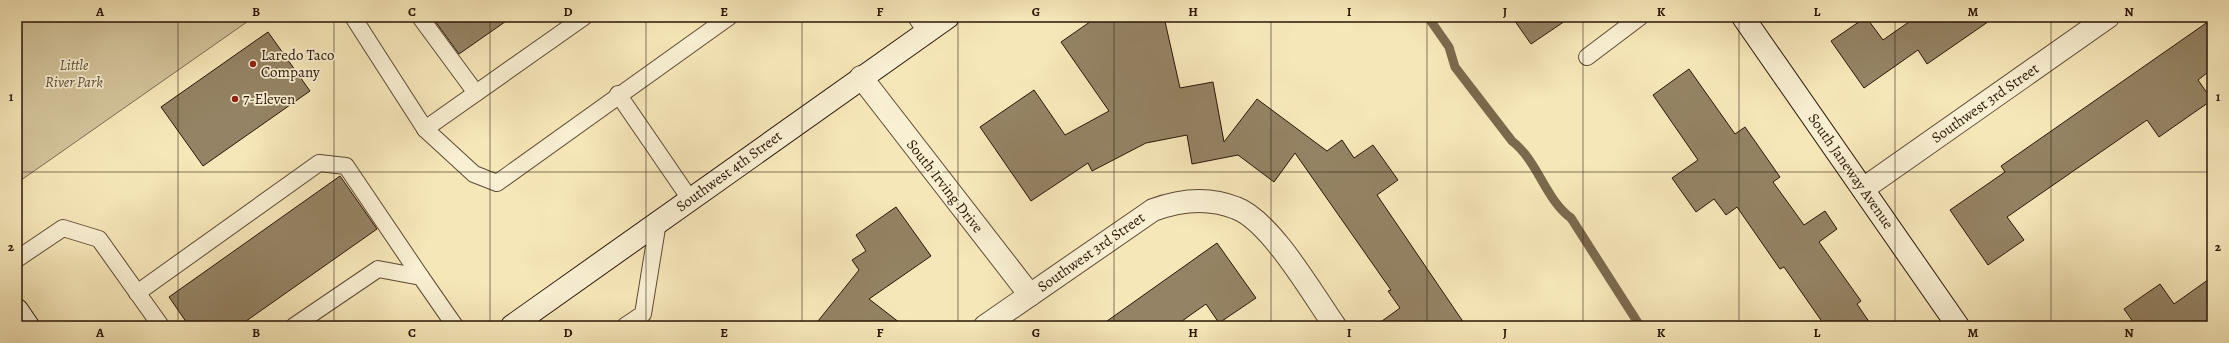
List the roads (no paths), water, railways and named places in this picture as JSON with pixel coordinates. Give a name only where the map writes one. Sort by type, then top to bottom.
[{"type":"street","name":"Southwest 4th Street","points":[[515,325],[861,77],[921,24],[948,17]]},
{"type":"street","name":"South Janeway Avenue","points":[[1743,17],[1958,326]]},
{"type":"street","name":"Southwest 3rd Street","points":[[1863,189],[2108,17]]},
{"type":"street","name":"South Irving Drive","points":[[861,77],[1030,295]]},
{"type":"street","name":"Southwest 3rd Street","points":[[985,326],[1153,210],[1168,204],[1206,200],[1237,208],[1254,219],[1275,240],[1335,326]]},
{"type":"street","points":[[17,310],[28,326]]},
{"type":"lane","points":[[353,17],[425,129],[474,174],[497,183],[721,19]]},
{"type":"lane","points":[[420,17],[476,93]]},
{"type":"lane","points":[[425,129],[584,17]]},
{"type":"lane","points":[[1587,57],[1640,17]]},
{"type":"lane","points":[[618,94],[690,199]]},
{"type":"lane","points":[[137,293],[319,163],[346,166],[455,326]]},
{"type":"lane","points":[[625,326],[643,314],[658,222]]},
{"type":"lane","points":[[17,259],[63,228],[99,239],[160,326]]},
{"type":"lane","points":[[294,326],[378,269],[421,277]]},
{"type":"waterway","points":[[1428,17],[1449,47],[1455,67],[1512,141],[1529,159],[1554,201],[1571,218],[1640,326]]},
{"type":"place","name":"Laredo Taco Company","points":[[253,64]]},
{"type":"place","name":"7-Eleven","points":[[235,99]]},
{"type":"park label","name":"Little River Park","points":[[74,74]]}]
